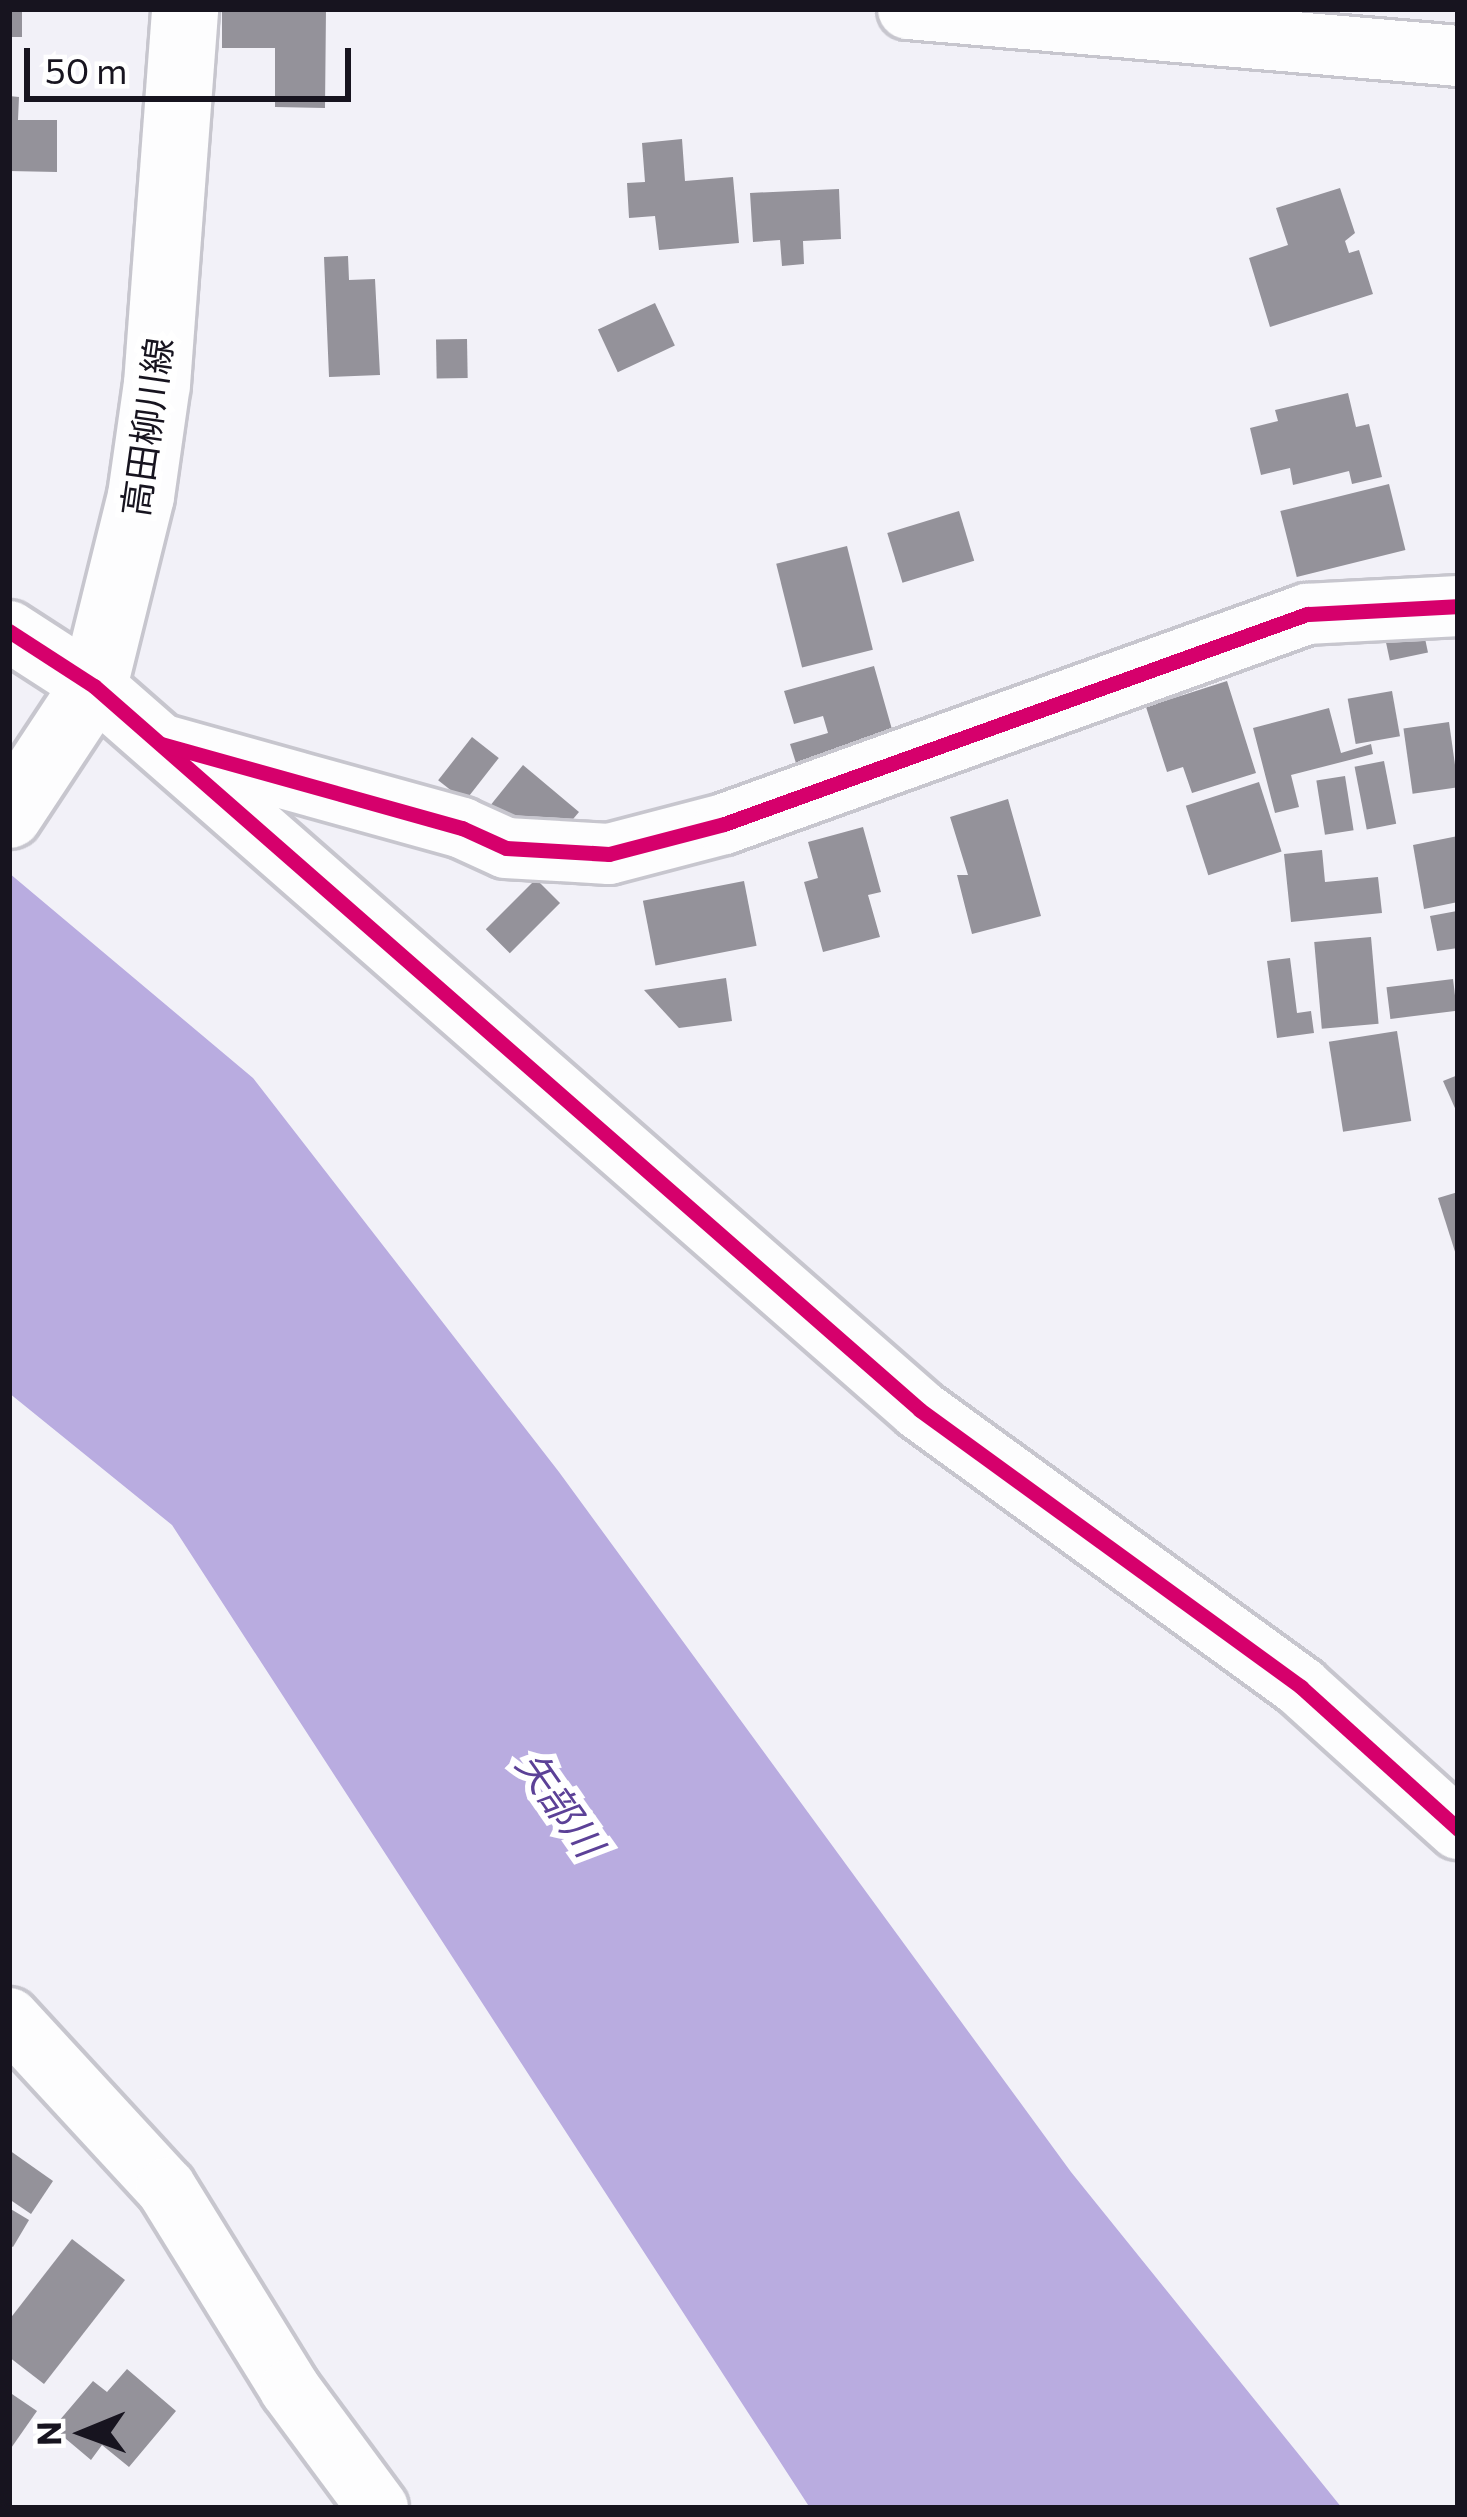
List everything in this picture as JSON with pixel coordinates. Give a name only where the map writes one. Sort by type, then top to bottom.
[{"type":"main road","name":"高田柳川線","points":[[9,815],[86,700],[141,496],[157,384],[185,9]]},
{"type":"street","points":[[908,9],[1458,56]]},
{"type":"street","points":[[150,741],[462,828],[506,848],[609,854],[724,824],[1307,614],[1458,606]]},
{"type":"street","points":[[9,631],[86,700],[150,741],[920,1411],[1301,1687],[1458,1829]]},
{"type":"street","points":[[9,2018],[166,2188],[290,2389],[378,2508]]},
{"type":"water","name":"矢部川","points":[[9,873],[253,1078],[559,1472],[1071,2172],[1342,2508],[810,2508],[172,1525],[9,1393]]},
{"type":"building","points":[[9,9],[22,9],[22,37],[9,37]]},
{"type":"building","points":[[222,9],[326,9],[325,108],[275,107],[275,48],[222,48]]},
{"type":"building","points":[[9,96],[19,97],[18,120],[57,120],[57,172],[9,171]]},
{"type":"building","points":[[682,139],[685,181],[733,177],[739,243],[659,250],[655,216],[629,218],[627,183],[645,182],[642,143]]},
{"type":"building","points":[[1340,188],[1355,233],[1345,241],[1349,253],[1359,250],[1373,294],[1270,327],[1249,258],[1288,245],[1276,208]]},
{"type":"building","points":[[839,189],[841,239],[803,241],[804,264],[782,266],[780,240],[753,242],[750,193]]},
{"type":"building","points":[[348,256],[349,280],[375,279],[380,375],[329,377],[324,257]]},
{"type":"building","points":[[655,303],[675,346],[618,372],[598,330]]},
{"type":"building","points":[[467,339],[468,378],[437,379],[436,340]]},
{"type":"building","points":[[1348,393],[1356,427],[1369,424],[1382,477],[1352,484],[1349,471],[1293,485],[1290,468],[1261,475],[1250,428],[1278,421],[1275,410]]},
{"type":"building","points":[[1389,484],[1405,550],[1297,577],[1280,511]]},
{"type":"building","points":[[959,511],[974,561],[902,583],[887,533]]},
{"type":"building","points":[[847,546],[873,650],[802,667],[776,564]]},
{"type":"building","points":[[1423,629],[1428,652],[1390,661],[1385,637]]},
{"type":"building","points":[[874,666],[897,747],[800,776],[790,744],[828,733],[823,716],[794,724],[784,691]]},
{"type":"building","points":[[1227,681],[1256,773],[1192,793],[1183,767],[1167,772],[1146,707]]},
{"type":"building","points":[[1392,691],[1400,736],[1356,744],[1348,699]]},
{"type":"building","points":[[1329,708],[1341,753],[1371,744],[1373,754],[1291,775],[1299,807],[1275,813],[1253,728]]},
{"type":"building","points":[[1449,722],[1458,787],[1413,794],[1403,728]]},
{"type":"building","points":[[472,737],[499,758],[465,801],[438,780]]},
{"type":"building","points":[[1384,761],[1396,824],[1367,830],[1355,767]]},
{"type":"building","points":[[523,765],[579,812],[551,845],[477,822]]},
{"type":"building","points":[[1345,776],[1354,830],[1325,835],[1316,781]]},
{"type":"building","points":[[1259,782],[1282,851],[1208,875],[1186,806]]},
{"type":"building","points":[[1008,799],[1041,916],[972,934],[957,875],[968,875],[950,817]]},
{"type":"building","points":[[863,827],[881,892],[868,895],[880,937],[823,952],[804,882],[818,878],[808,842]]},
{"type":"building","points":[[1458,836],[1458,902],[1424,909],[1413,845]]},
{"type":"building","points":[[1322,850],[1325,882],[1378,877],[1382,913],[1291,922],[1284,854]]},
{"type":"building","points":[[536,879],[560,903],[510,953],[486,929]]},
{"type":"building","points":[[744,881],[757,946],[655,965],[643,901]]},
{"type":"building","points":[[1457,911],[1458,948],[1437,951],[1430,916]]},
{"type":"building","points":[[1371,937],[1379,1024],[1322,1029],[1314,942]]},
{"type":"building","points":[[1290,958],[1297,1013],[1311,1011],[1314,1033],[1277,1038],[1267,961]]},
{"type":"building","points":[[726,978],[732,1021],[679,1028],[644,990]]},
{"type":"building","points":[[1453,979],[1457,1011],[1390,1019],[1386,987]]},
{"type":"building","points":[[1397,1031],[1411,1121],[1343,1132],[1329,1042]]},
{"type":"building","points":[[1458,1075],[1458,1115],[1443,1081]]},
{"type":"building","points":[[1458,1192],[1458,1258],[1457,1258],[1438,1198]]},
{"type":"building","points":[[9,2150],[53,2181],[31,2214],[9,2199]]},
{"type":"building","points":[[9,2208],[29,2220],[13,2247],[9,2245]]},
{"type":"building","points":[[72,2239],[125,2280],[44,2384],[9,2357],[9,2320]]},
{"type":"building","points":[[127,2369],[176,2411],[129,2467],[102,2445],[91,2460],[53,2428],[93,2381],[107,2392]]},
{"type":"building","points":[[9,2392],[37,2411],[9,2451]]},
{"type":"cycle path","points":[[161,744],[462,828],[506,848],[609,854],[724,824],[1307,614],[1458,606]]},
{"type":"cycle path","points":[[9,631],[94,686],[920,1410],[1301,1687],[1458,1829]]}]
